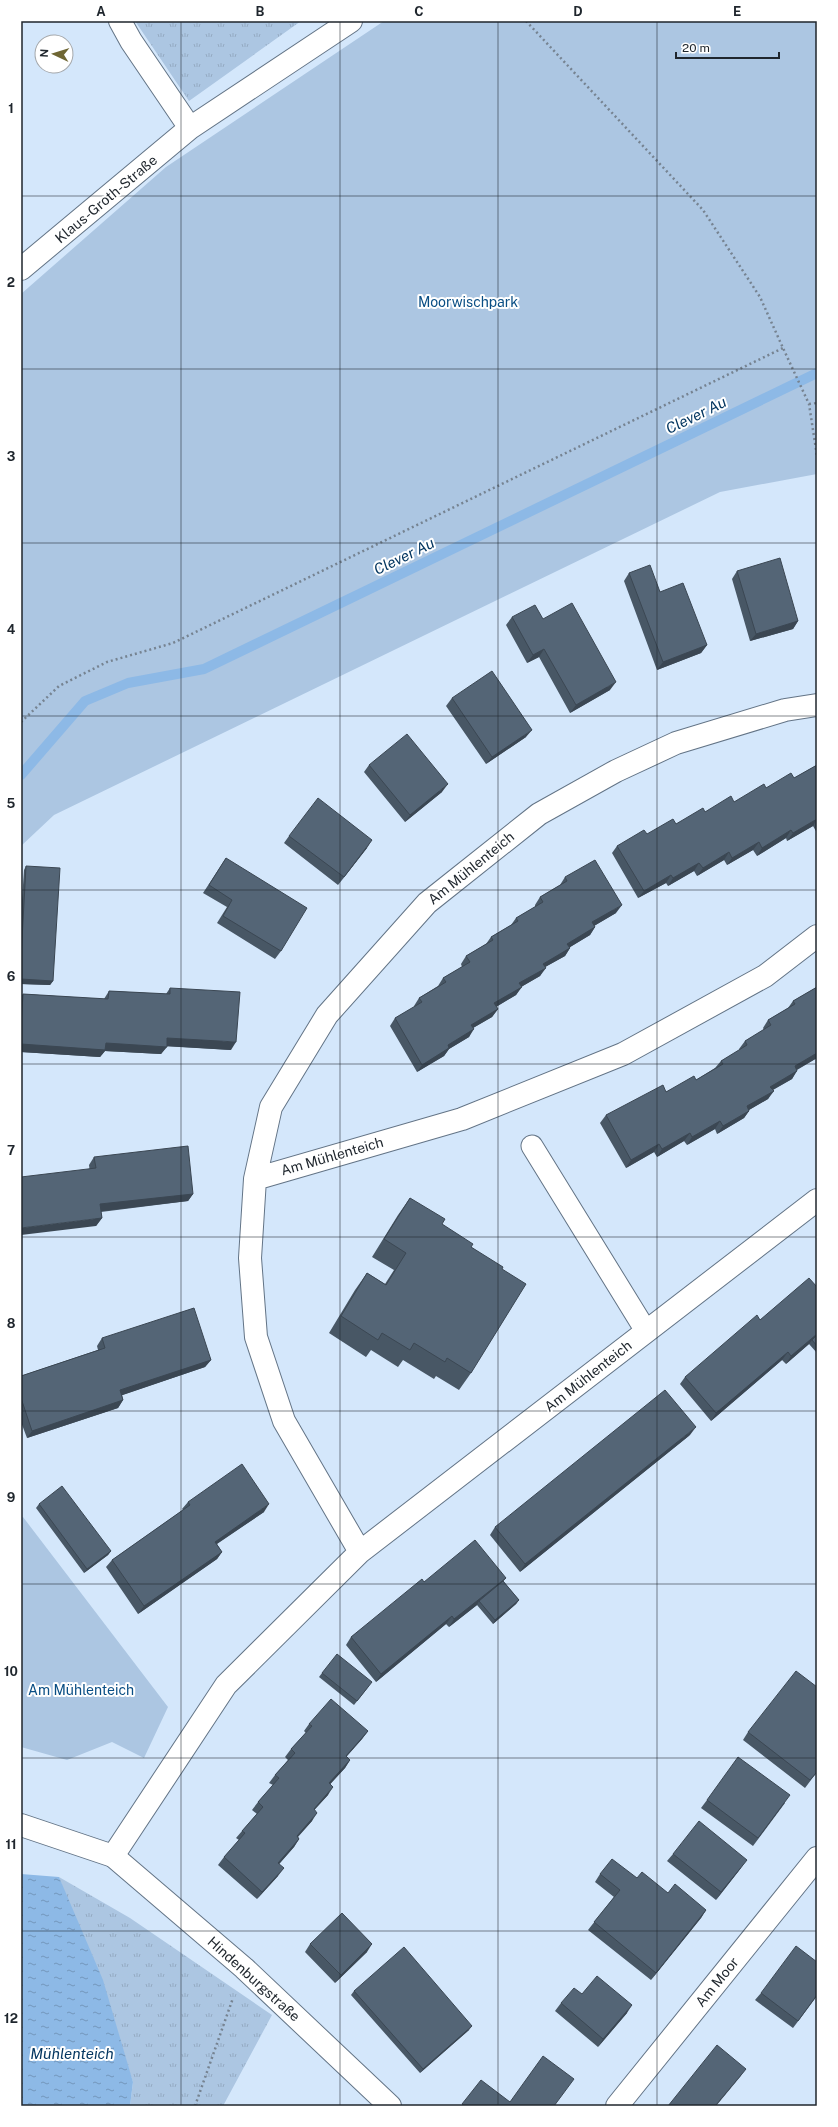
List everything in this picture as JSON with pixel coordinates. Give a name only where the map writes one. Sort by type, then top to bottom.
[{"type":"street","points":[[120,21],[131,41],[190,128]]},
{"type":"street","name":"Klaus-Groth-Straße","points":[[21,269],[190,128],[351,21]]},
{"type":"street","name":"Am Mühlenteich","points":[[360,1552],[284,1421],[256,1337],[250,1258],[255,1178],[271,1107],[327,1015],[427,903],[539,814],[616,771],[676,743],[785,710],[817,705]]},
{"type":"street","name":"Am Mühlenteich","points":[[255,1178],[462,1119],[623,1054],[765,976],[817,936]]},
{"type":"street","name":"Am Mühlenteich","points":[[113,1856],[226,1685],[360,1552],[817,1200]]},
{"type":"street","points":[[21,1825],[113,1856]]},
{"type":"street","name":"Hindenburgstraße","points":[[113,1856],[244,1968],[390,2106]]},
{"type":"street","name":"Am Moor","points":[[617,2106],[817,1858]]},
{"type":"lane","points":[[532,1146],[646,1331]]},
{"type":"path","points":[[526,21],[703,210],[760,297],[809,404],[817,456]]},
{"type":"path","points":[[21,722],[59,686],[107,662],[173,644],[783,348]]},
{"type":"path","points":[[809,404],[817,403]]},
{"type":"path","points":[[195,2106],[244,1968]]},
{"type":"green space","points":[[135,21],[301,21],[189,101]]},
{"type":"green space","name":"Moorwischpark","points":[[384,21],[817,21],[817,474],[720,492],[54,815],[21,846],[21,294],[166,167]]},
{"type":"green space","name":"Am Mühlenteich","points":[[23,1517],[168,1707],[144,1758],[112,1742],[67,1760],[21,1747],[21,1518]]},
{"type":"green space","points":[[59,1877],[130,1918],[272,2015],[223,2106],[130,2106],[133,2082]]},
{"type":"water","name":"Mühlenteich","points":[[21,1874],[59,1877],[103,1980],[133,2082],[130,2106],[21,2106]]},
{"type":"building","points":[[780,558],[798,621],[756,634],[737,571]]},
{"type":"building","points":[[650,565],[660,592],[683,583],[707,645],[663,662],[629,573]]},
{"type":"building","points":[[572,603],[616,682],[576,705],[544,649],[533,655],[512,617],[535,605],[543,619]]},
{"type":"building","points":[[492,671],[532,730],[492,757],[452,698]]},
{"type":"building","points":[[407,734],[448,784],[410,815],[369,765]]},
{"type":"building","points":[[817,765],[817,819],[793,833],[791,830],[762,848],[759,842],[732,858],[729,852],[703,868],[699,863],[673,878],[671,875],[644,891],[617,846],[644,830],[647,834],[673,819],[676,824],[703,808],[705,812],[731,796],[734,802],[764,784],[766,788],[791,773],[794,778]]},
{"type":"building","points":[[318,798],[372,840],[344,877],[289,836]]},
{"type":"building","points":[[226,858],[307,908],[281,951],[223,916],[232,900],[209,885]]},
{"type":"building","points":[[595,860],[622,905],[592,922],[595,927],[567,944],[570,948],[543,964],[546,968],[519,983],[522,987],[494,1003],[498,1009],[471,1025],[474,1029],[448,1045],[449,1048],[422,1065],[395,1018],[422,1002],[419,998],[446,982],[443,978],[470,962],[466,956],[493,940],[491,937],[518,921],[516,918],[543,902],[540,897],[567,881],[565,877]]},
{"type":"building","points":[[26,866],[60,868],[53,981],[21,979]]},
{"type":"building","points":[[817,987],[817,1053],[795,1066],[797,1071],[770,1087],[774,1091],[747,1106],[749,1111],[723,1126],[720,1121],[692,1137],[690,1133],[662,1149],[659,1144],[631,1160],[606,1115],[663,1085],[666,1092],[694,1076],[696,1080],[723,1064],[721,1061],[747,1045],[745,1041],[771,1025],[768,1020],[795,1004],[793,1001]]},
{"type":"building","points":[[170,988],[240,992],[236,1042],[167,1038],[167,1047],[106,1043],[105,1050],[21,1044],[23,994],[108,999],[109,991],[170,994]]},
{"type":"building","points":[[188,1146],[193,1194],[100,1204],[102,1218],[21,1228],[21,1177],[96,1168],[94,1157]]},
{"type":"building","points":[[410,1198],[445,1219],[442,1224],[473,1244],[471,1247],[503,1267],[502,1269],[526,1284],[471,1373],[447,1358],[445,1362],[414,1343],[410,1350],[382,1333],[378,1340],[341,1316],[367,1273],[386,1285],[406,1253],[384,1239]]},
{"type":"building","points":[[809,1278],[817,1287],[817,1334],[791,1356],[788,1352],[716,1413],[685,1377],[757,1315],[760,1320]]},
{"type":"building","points":[[194,1308],[211,1360],[120,1390],[123,1400],[32,1431],[21,1398],[21,1376],[105,1348],[102,1338]]},
{"type":"building","points":[[817,1335],[817,1346],[812,1340]]},
{"type":"building","points":[[665,1390],[696,1427],[525,1564],[495,1527]]},
{"type":"building","points":[[242,1464],[269,1504],[215,1542],[222,1552],[144,1606],[112,1560],[190,1505],[188,1502]]},
{"type":"building","points":[[62,1486],[111,1551],[87,1569],[39,1504]]},
{"type":"building","points":[[475,1540],[506,1578],[454,1619],[452,1616],[381,1674],[351,1637],[422,1579],[424,1582]]},
{"type":"building","points":[[503,1581],[519,1600],[495,1620],[479,1601]]},
{"type":"building","points":[[337,1654],[372,1682],[357,1701],[322,1673]]},
{"type":"building","points":[[796,1671],[817,1687],[817,1772],[810,1780],[748,1732]]},
{"type":"building","points":[[331,1699],[368,1731],[346,1756],[350,1760],[329,1783],[333,1787],[314,1809],[317,1813],[297,1836],[299,1839],[278,1863],[284,1868],[262,1892],[224,1857],[245,1833],[242,1831],[263,1807],[258,1802],[279,1778],[275,1775],[295,1753],[291,1749],[312,1726],[309,1724]]},
{"type":"building","points":[[738,1757],[790,1795],[758,1838],[707,1800]]},
{"type":"building","points":[[699,1821],[747,1860],[721,1892],[673,1854]]},
{"type":"building","points":[[612,1859],[637,1878],[642,1872],[668,1893],[675,1884],[706,1910],[656,1973],[594,1922],[620,1890],[600,1874]]},
{"type":"building","points":[[342,1913],[372,1944],[341,1975],[310,1944]]},
{"type":"building","points":[[796,1946],[817,1962],[817,1995],[798,2021],[761,1993]]},
{"type":"building","points":[[404,1947],[472,2026],[423,2069],[354,1991]]},
{"type":"building","points":[[597,1976],[632,2005],[603,2039],[561,2003],[574,1988],[582,1994]]},
{"type":"building","points":[[717,2045],[746,2069],[715,2106],[668,2106]]},
{"type":"building","points":[[543,2056],[574,2079],[554,2106],[465,2106],[462,2104],[481,2080],[510,2102]]},
{"type":"waterway","name":"Clever Au","points":[[21,775],[85,701],[128,683],[204,669],[817,373]]}]
